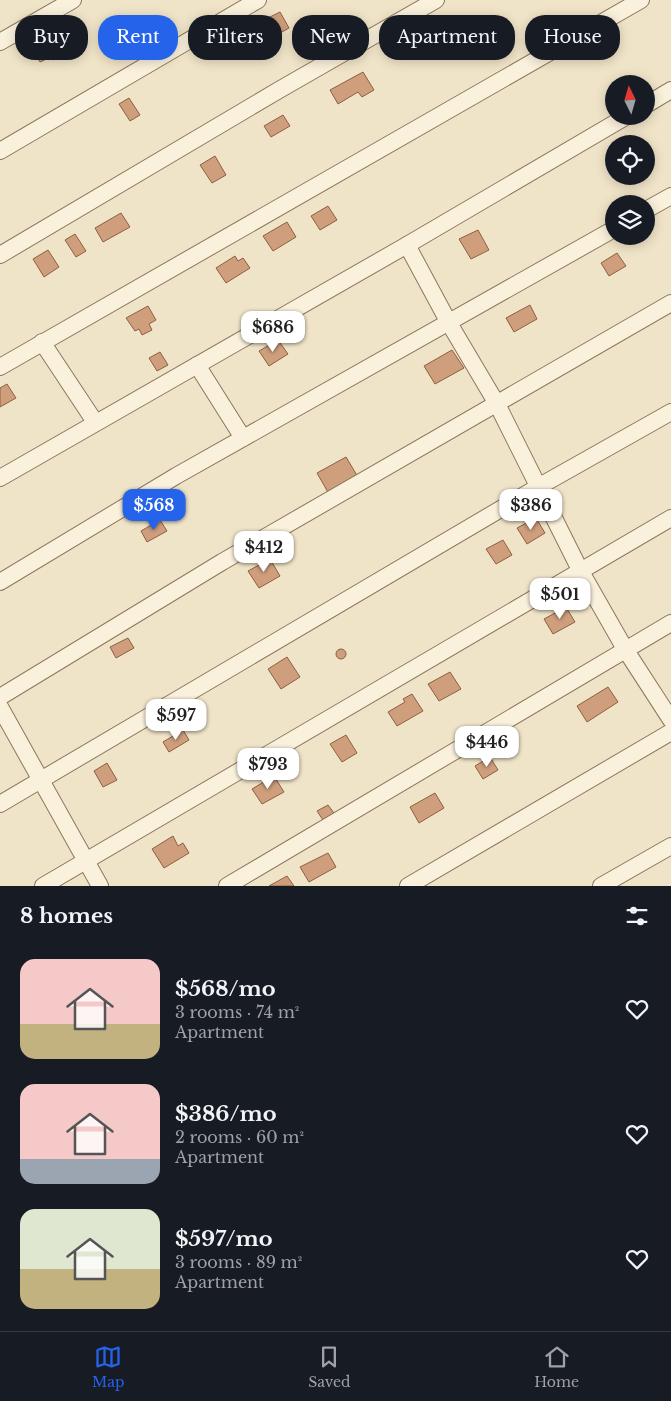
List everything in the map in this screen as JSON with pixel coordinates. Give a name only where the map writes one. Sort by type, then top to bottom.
[{"type":"street","points":[[0,42],[73,0]]},
{"type":"street","points":[[0,151],[258,0]]},
{"type":"street","points":[[0,255],[279,90],[436,0]]},
{"type":"street","points":[[0,367],[641,0]]},
{"type":"street","points":[[655,100],[671,90]]},
{"type":"street","points":[[0,478],[407,245],[612,125]]},
{"type":"street","points":[[655,205],[671,196]]},
{"type":"street","points":[[0,582],[176,476],[605,234]]},
{"type":"street","points":[[407,245],[497,404],[580,570],[625,649],[671,720]]},
{"type":"street","points":[[0,697],[222,562],[671,303]]},
{"type":"street","points":[[42,342],[95,422]]},
{"type":"street","points":[[197,365],[243,438]]},
{"type":"street","points":[[0,804],[538,487],[671,412]]},
{"type":"street","points":[[43,886],[671,518]]},
{"type":"street","points":[[227,886],[671,623]]},
{"type":"street","points":[[0,706],[100,886]]},
{"type":"street","points":[[408,886],[671,732]]},
{"type":"street","points":[[601,886],[671,846]]},
{"type":"building","points":[[282,16],[289,28],[282,32]]},
{"type":"building","points":[[363,72],[374,90],[362,97],[358,92],[338,104],[330,90]]},
{"type":"building","points":[[129,98],[140,115],[130,121],[119,104]]},
{"type":"building","points":[[283,115],[290,126],[271,137],[264,126]]},
{"type":"building","points":[[215,156],[226,175],[212,183],[200,165]]},
{"type":"building","points":[[328,206],[337,220],[320,230],[311,216]]},
{"type":"building","points":[[121,213],[130,227],[103,242],[95,228]]},
{"type":"building","points":[[287,222],[296,237],[273,251],[263,236]]},
{"type":"building","points":[[478,230],[489,250],[471,259],[459,239]]},
{"type":"building","points":[[75,234],[86,251],[76,257],[65,240]]},
{"type":"building","points":[[48,250],[59,267],[44,277],[33,259]]},
{"type":"building","points":[[617,253],[626,266],[609,276],[601,263]]},
{"type":"building","points":[[235,256],[238,261],[243,258],[250,268],[226,283],[216,268]]},
{"type":"building","points":[[530,305],[537,319],[514,332],[506,318]]},
{"type":"building","points":[[148,306],[156,320],[149,324],[152,330],[142,335],[139,329],[135,331],[126,318]]},
{"type":"building","points":[[278,340],[288,354],[269,366],[259,351]]},
{"type":"building","points":[[452,350],[464,368],[435,384],[424,366]]},
{"type":"building","points":[[160,352],[168,365],[157,371],[149,358]]},
{"type":"building","points":[[7,384],[16,398],[0,407],[0,388]]},
{"type":"building","points":[[346,457],[358,477],[329,494],[317,473]]},
{"type":"building","points":[[536,518],[545,533],[527,544],[517,528]]},
{"type":"building","points":[[160,520],[167,531],[147,542],[141,531]]},
{"type":"building","points":[[503,540],[512,555],[496,564],[486,549]]},
{"type":"building","points":[[270,559],[280,576],[259,588],[248,571]]},
{"type":"building","points":[[566,607],[575,622],[553,634],[544,619]]},
{"type":"building","points":[[128,638],[134,648],[116,658],[110,647]]},
{"type":"building","points":[[339,649],[343,649],[346,654],[345,658],[339,659],[336,656],[336,652]]},
{"type":"building","points":[[287,657],[300,677],[281,689],[268,669]]},
{"type":"building","points":[[450,672],[461,689],[439,701],[428,684]]},
{"type":"building","points":[[608,687],[618,702],[587,722],[577,706]]},
{"type":"building","points":[[412,694],[423,711],[397,726],[388,712],[405,702],[403,699]]},
{"type":"building","points":[[183,730],[189,740],[169,752],[163,742]]},
{"type":"building","points":[[346,735],[357,753],[342,762],[330,744]]},
{"type":"building","points":[[490,757],[498,770],[483,779],[475,766]]},
{"type":"building","points":[[107,763],[117,780],[103,787],[94,771]]},
{"type":"building","points":[[274,776],[284,792],[262,804],[252,789]]},
{"type":"building","points":[[435,793],[444,808],[419,823],[410,807]]},
{"type":"building","points":[[328,805],[334,813],[323,820],[317,811]]},
{"type":"building","points":[[173,836],[178,846],[183,843],[189,853],[164,868],[152,849]]},
{"type":"building","points":[[328,853],[336,867],[309,882],[300,867]]},
{"type":"building","points":[[287,876],[294,886],[269,886]]}]
